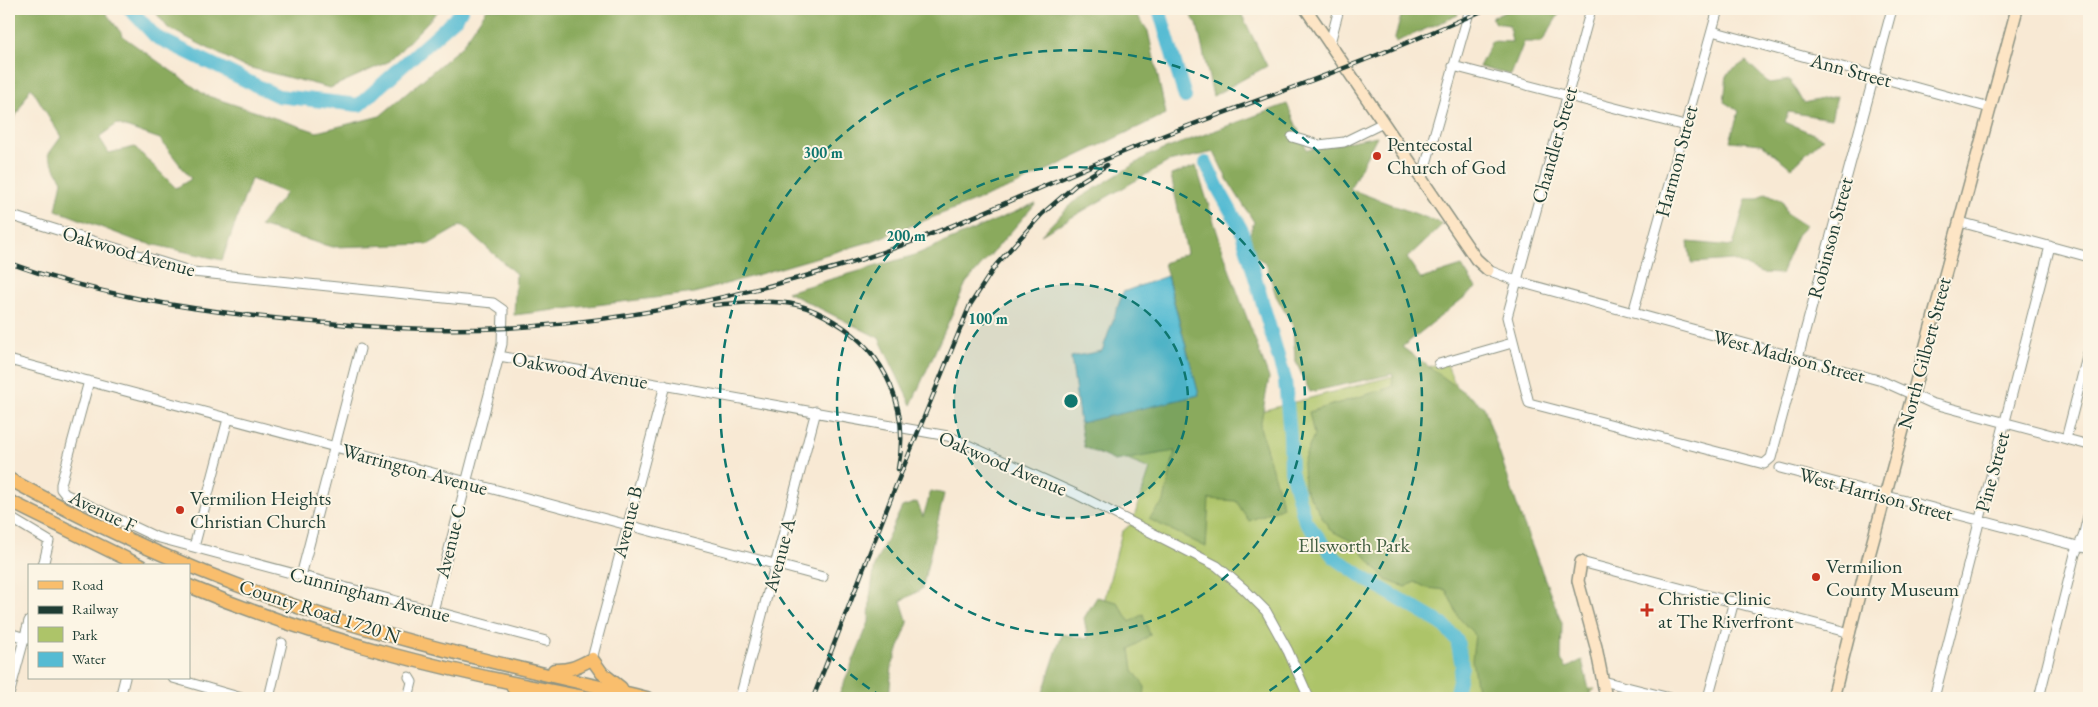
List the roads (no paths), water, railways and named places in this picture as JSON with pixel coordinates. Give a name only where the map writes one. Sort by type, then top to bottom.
[{"type":"main road","points":[[1306,9],[1476,259],[1488,270]]},
{"type":"main road","name":"North Gilbert Street","points":[[1834,698],[1912,393],[2017,9]]},
{"type":"main road","name":"County Road 1720 N","points":[[9,479],[104,527],[185,564]]},
{"type":"main road","points":[[9,500],[60,528],[137,564]]},
{"type":"main road","points":[[1581,562],[1578,581],[1606,698]]},
{"type":"main road","name":"County Road 1720 N","points":[[190,566],[254,592],[342,621],[451,652],[647,698]]},
{"type":"main road","name":"County Road 1720 N","points":[[190,586],[287,623],[429,666],[499,681]]},
{"type":"main road","points":[[519,668],[566,671],[592,659],[612,683],[631,694]]},
{"type":"main road","points":[[499,681],[533,698]]},
{"type":"main road","points":[[499,681],[589,698]]},
{"type":"street","points":[[1330,43],[1340,9]]},
{"type":"street","points":[[1422,178],[1470,9]]},
{"type":"street","name":"Chandler Street","points":[[1591,9],[1507,317],[1512,343],[1529,403],[1764,464]]},
{"type":"street","name":"Harmon Street","points":[[1633,313],[1718,9]]},
{"type":"street","name":"Robinson Street","points":[[1764,464],[1771,458],[1892,9]]},
{"type":"street","name":"Ann Street","points":[[1712,31],[1990,108]]},
{"type":"street","points":[[1453,66],[1685,126]]},
{"type":"street","points":[[1292,137],[1319,145],[1344,142],[1383,123]]},
{"type":"street","name":"Oakwood Avenue","points":[[9,215],[193,272],[493,303],[503,310],[504,328],[499,356],[948,436],[1078,495],[1217,566],[1266,611],[1288,651],[1309,698]]},
{"type":"street","points":[[1960,222],[2089,257]]},
{"type":"street","name":"Pine Street","points":[[1934,698],[2050,246]]},
{"type":"street","name":"West Madison Street","points":[[1488,270],[1516,281],[1882,381],[1931,403],[2089,445]]},
{"type":"street","points":[[1439,364],[1512,343]]},
{"type":"street","points":[[301,576],[360,348]]},
{"type":"street","points":[[2066,439],[2089,349]]},
{"type":"street","name":"Avenue C","points":[[433,611],[499,356]]},
{"type":"street","name":"Warrington Avenue","points":[[9,360],[823,577]]},
{"type":"street","name":"Avenue F","points":[[89,381],[61,490],[64,494],[156,537],[194,547]]},
{"type":"street","name":"Avenue B","points":[[592,659],[664,385]]},
{"type":"street","name":"Avenue A","points":[[740,698],[816,411]]},
{"type":"street","points":[[194,547],[228,419]]},
{"type":"street","name":"West Harrison Street","points":[[1780,468],[2089,549]]},
{"type":"street","points":[[2039,698],[2075,554],[2089,512]]},
{"type":"street","points":[[9,518],[49,541],[43,564]]},
{"type":"street","name":"Cunningham Avenue","points":[[194,547],[546,641]]},
{"type":"street","points":[[1581,562],[1850,633]]},
{"type":"street","points":[[1708,698],[1734,601]]},
{"type":"street","points":[[9,633],[27,638],[9,695]]},
{"type":"street","points":[[269,698],[282,643]]},
{"type":"street","points":[[408,698],[412,682],[409,677]]},
{"type":"street","points":[[120,698],[124,680]]},
{"type":"street","points":[[180,680],[242,698]]},
{"type":"street","points":[[1603,681],[1670,698]]},
{"type":"water","points":[[1167,276],[1199,395],[1080,423],[1071,357],[1102,351],[1123,292]]},
{"type":"waterway","points":[[130,9],[156,37],[278,96],[359,105],[456,18],[462,9]]},
{"type":"waterway","points":[[1159,9],[1185,97]]},
{"type":"waterway","points":[[1206,163],[1241,229],[1285,380],[1291,471],[1305,521],[1334,557],[1367,580],[1442,624],[1457,640],[1462,666],[1455,698]]},
{"type":"railway","points":[[9,263],[73,283],[139,299],[206,310],[331,324],[389,328],[476,329],[548,325],[635,314],[763,288],[886,251],[964,221],[1155,139],[1398,47],[1487,9]]},
{"type":"railway","points":[[813,698],[893,493],[970,305],[996,265],[1042,214],[1078,183],[1107,165]]},
{"type":"railway","points":[[714,305],[766,302],[797,305],[826,317],[853,335],[881,367],[897,405],[901,426],[898,469]]},
{"type":"place","name":"Pentecostal Church of God","points":[[1377,156]]},
{"type":"place","name":"Vermilion Heights Christian Church","points":[[180,510]]},
{"type":"place","name":"Vermilion County Museum","points":[[1816,577]]},
{"type":"place","name":"Christie Clinic at The Riverfront","points":[[1647,610]]},
{"type":"park label","name":"Ellsworth Park","points":[[1354,545]]}]
